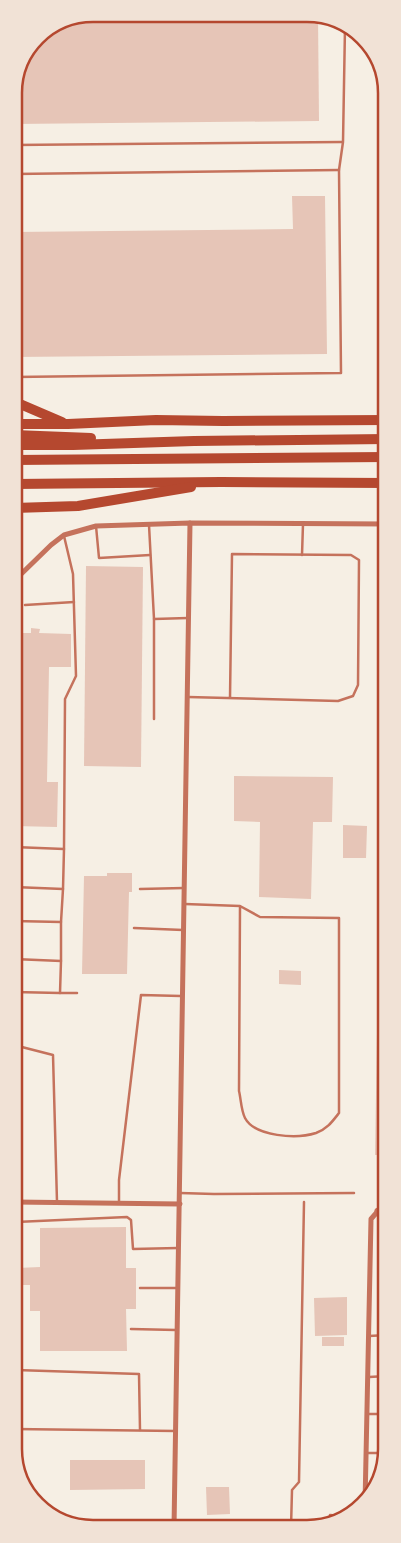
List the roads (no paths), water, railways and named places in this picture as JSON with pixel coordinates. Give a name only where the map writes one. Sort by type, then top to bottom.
[{"type":"highway","points":[[23,405],[68,424]]},
{"type":"highway","points":[[23,424],[156,420],[378,420]]},
{"type":"highway","points":[[23,435],[194,441]]},
{"type":"highway","points":[[23,445],[378,439]]},
{"type":"highway","points":[[23,460],[378,458]]},
{"type":"highway","points":[[23,508],[78,506],[221,482]]},
{"type":"highway","points":[[23,484],[378,483]]},
{"type":"street","points":[[174,1520],[190,523]]},
{"type":"street","points":[[23,573],[64,535],[96,526],[190,523],[378,524]]},
{"type":"street","points":[[22,1202],[180,1204]]},
{"type":"street","points":[[365,1490],[372,1219],[378,1210]]},
{"type":"lane","points":[[23,377],[341,373],[340,170],[343,142],[345,33]]},
{"type":"lane","points":[[23,145],[343,142]]},
{"type":"lane","points":[[23,174],[340,170]]},
{"type":"lane","points":[[149,524],[154,619],[154,719]]},
{"type":"lane","points":[[302,555],[303,524]]},
{"type":"lane","points":[[96,526],[99,558],[150,554]]},
{"type":"lane","points":[[60,993],[64,849],[65,699],[76,676],[73,574],[64,535]]},
{"type":"lane","points":[[187,697],[338,701],[353,696],[358,685],[359,560],[351,555],[232,554],[230,698]]},
{"type":"lane","points":[[26,605],[74,602]]},
{"type":"lane","points":[[154,619],[188,618]]},
{"type":"lane","points":[[22,847],[64,849]]},
{"type":"lane","points":[[22,887],[63,888]]},
{"type":"lane","points":[[140,889],[184,888]]},
{"type":"lane","points":[[184,904],[240,906],[260,917],[339,918],[339,1113],[329,1126],[316,1133],[300,1136],[272,1134],[257,1130],[245,1118],[239,1091],[240,906]]},
{"type":"lane","points":[[22,921],[61,922]]},
{"type":"lane","points":[[134,928],[183,930]]},
{"type":"lane","points":[[22,959],[61,961]]},
{"type":"lane","points":[[22,992],[77,993]]},
{"type":"lane","points":[[119,1203],[119,1180],[141,996],[182,996]]},
{"type":"lane","points":[[22,1047],[54,1056],[57,1202]]},
{"type":"lane","points":[[180,1193],[354,1193]]},
{"type":"lane","points":[[291,1520],[292,1490],[300,1482],[304,1202]]},
{"type":"lane","points":[[22,1222],[126,1217],[131,1220],[133,1249],[178,1248]]},
{"type":"lane","points":[[140,1288],[178,1288]]},
{"type":"lane","points":[[130,1330],[177,1330]]},
{"type":"lane","points":[[369,1336],[378,1336]]},
{"type":"lane","points":[[22,1370],[139,1374],[140,1430]]},
{"type":"lane","points":[[368,1376],[378,1376]]},
{"type":"lane","points":[[367,1414],[378,1414]]},
{"type":"lane","points":[[22,1429],[176,1431]]},
{"type":"lane","points":[[366,1453],[378,1453]]}]
